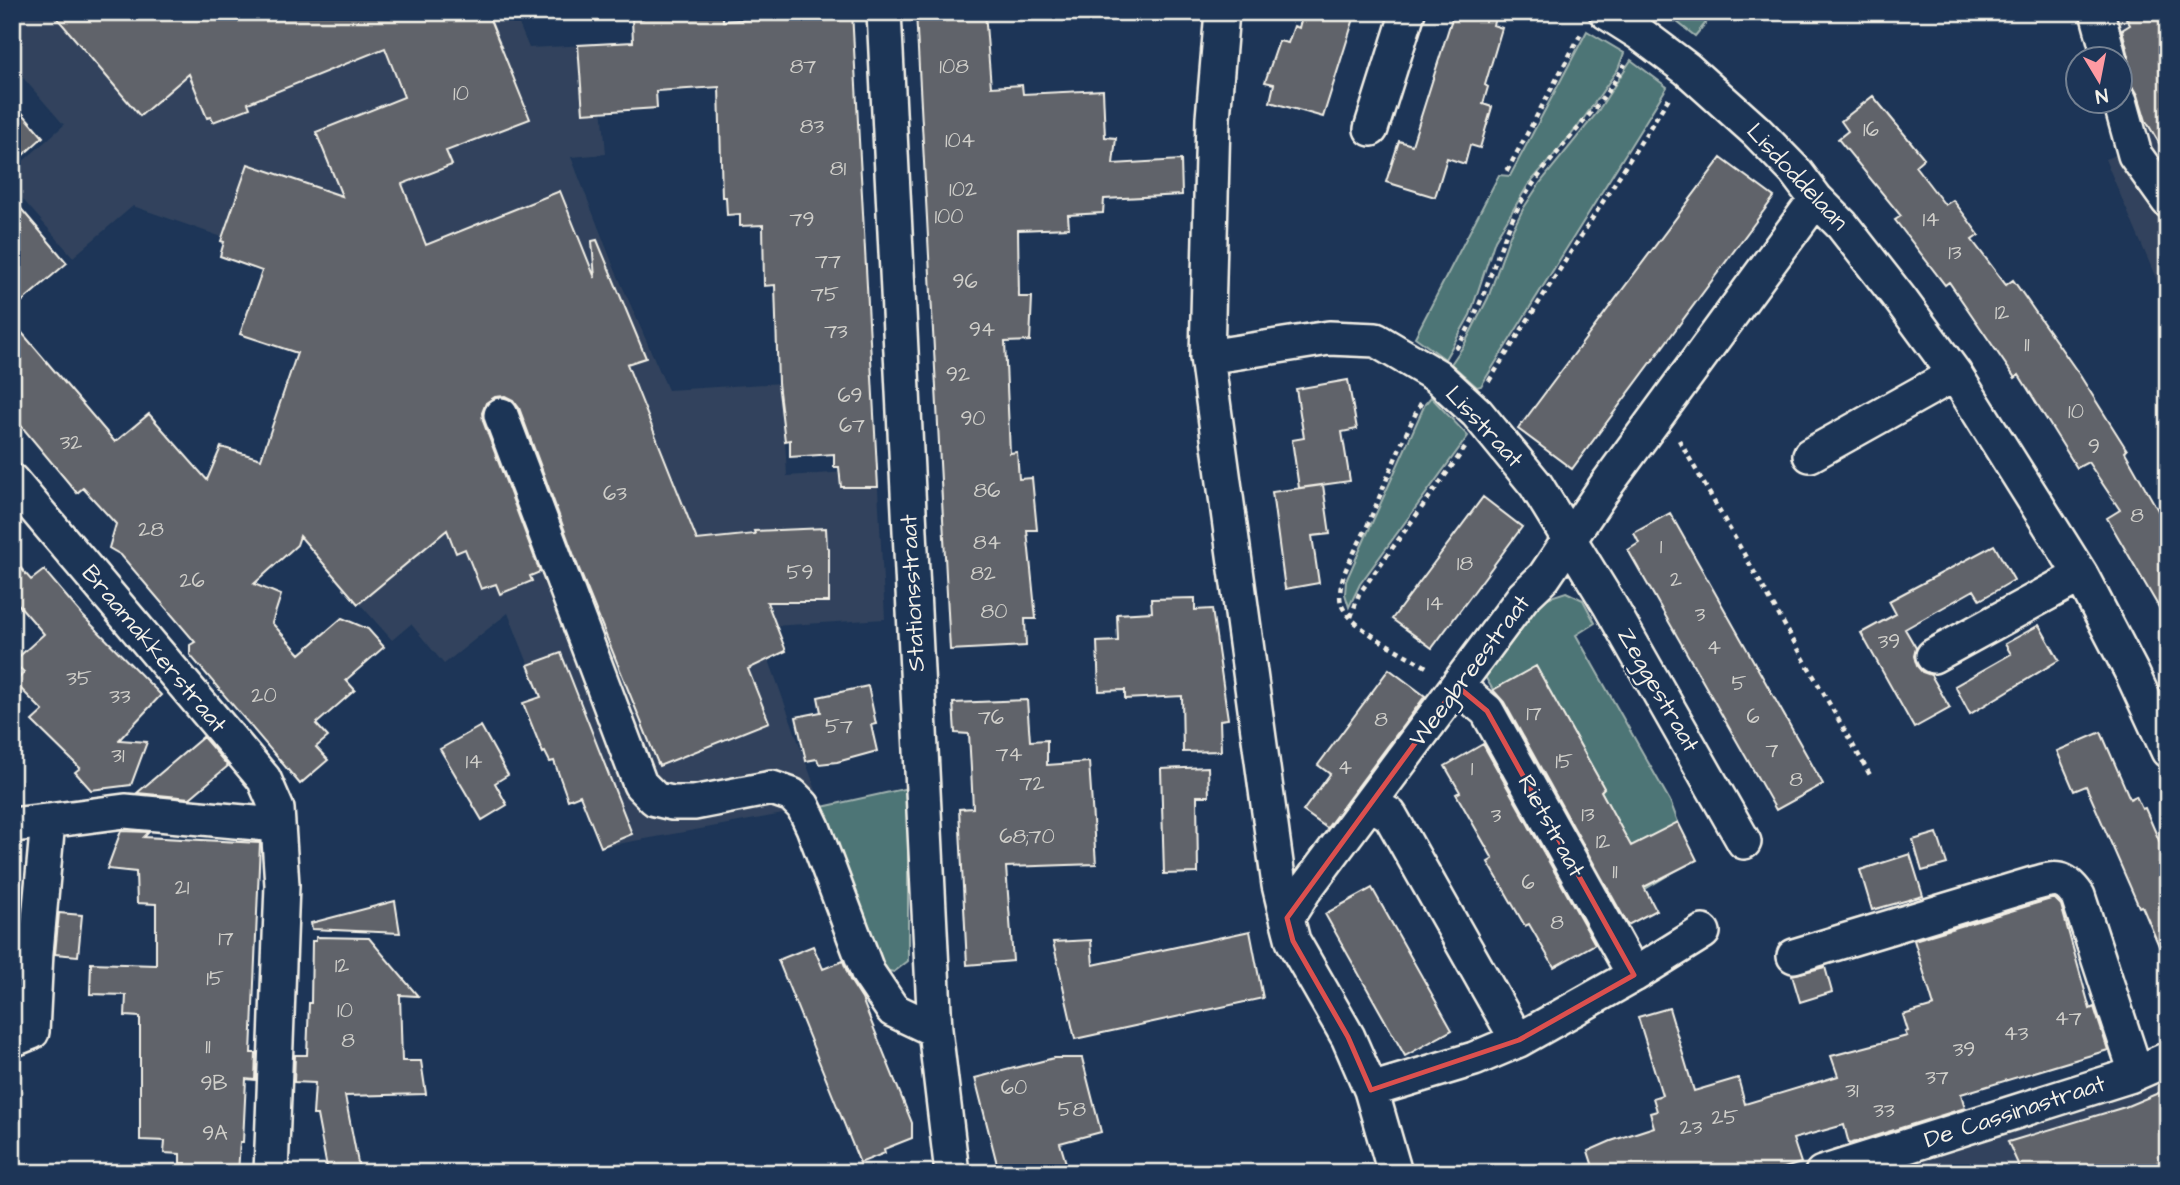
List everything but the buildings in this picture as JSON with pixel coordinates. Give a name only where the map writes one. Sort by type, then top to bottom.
[{"type":"street","name":"Stationsstraat","points":[[884,12],[935,1030],[952,1173]]},
{"type":"street","points":[[1222,12],[1213,118],[1208,357],[1278,871],[1293,942],[1348,1037],[1371,1090],[1395,1173]]},
{"type":"street","points":[[1371,128],[1408,12]]},
{"type":"street","points":[[2097,12],[2106,46]]},
{"type":"street","name":"Lisdoddelaan","points":[[1596,18],[1639,33],[1687,69],[1796,171],[1816,199],[1842,225],[1955,374],[2081,575],[2132,673],[2168,751]]},
{"type":"street","points":[[2124,116],[2135,155],[2168,201]]},
{"type":"street","name":"Weegbreestraat","points":[[1287,918],[1304,891],[1523,597],[1544,577],[1816,199]]},
{"type":"street","name":"Lisstraat","points":[[1208,357],[1329,338],[1376,340],[1437,376],[1477,413],[1536,485],[1571,539]]},
{"type":"street","points":[[1810,455],[1955,374]]},
{"type":"street","points":[[501,415],[640,784],[655,799],[672,803],[694,803],[772,788],[792,795],[803,806],[813,827],[868,973],[893,1010],[935,1030]]},
{"type":"street","name":"Braamakkerstraat","points":[[12,481],[264,779],[277,809],[282,885],[271,1173]]},
{"type":"street","name":"Zeggestraat","points":[[1571,539],[1744,842]]},
{"type":"street","points":[[1933,656],[2081,575]]},
{"type":"street","name":"Rietstraat","points":[[1457,686],[1488,711],[1634,975]]},
{"type":"street","points":[[1370,803],[1390,815],[1511,1029]]},
{"type":"street","points":[[12,825],[125,811],[278,825]]},
{"type":"street","points":[[12,1040],[32,1032],[48,821]]},
{"type":"street","points":[[1794,956],[2033,884],[2059,879],[2067,882],[2078,896],[2136,1073]]},
{"type":"street","points":[[1371,1090],[1474,1059],[1519,1040],[1634,975],[1703,932]]},
{"type":"street","name":"De Cassinastraat","points":[[1822,1173],[2136,1073],[2168,1059]]},
{"type":"path","points":[[1507,171],[1596,18]]},
{"type":"path","points":[[1351,618],[1359,594],[1471,441],[1482,392],[1687,69]]},
{"type":"path","points":[[1658,415],[1683,444],[1870,775]]},
{"type":"highlighted area","points":[[1457,686],[1487,711],[1634,975],[1519,1040],[1371,1090],[1348,1037],[1293,941],[1287,918]]},
{"type":"shaded area","points":[[12,12],[514,12],[529,48],[724,38],[752,85],[656,91],[602,106],[606,154],[571,157],[613,265],[668,390],[782,383],[787,476],[877,470],[885,619],[757,627],[822,807],[601,847],[508,613],[444,664],[411,624],[392,640],[303,540],[321,525],[254,478],[297,354],[240,334],[266,257],[221,241],[222,237],[133,206],[73,257],[12,187],[12,171],[64,125],[12,65]]},
{"type":"shaded area","points":[[2079,12],[2168,12],[2168,306],[2105,159],[2124,152],[2122,116],[2134,116],[2134,46],[2090,46]]},
{"type":"shaded area","points":[[2168,1077],[2168,1173],[1872,1173]]},
{"type":"green space","points":[[1675,12],[1712,12],[1695,36],[1672,18]]},
{"type":"green space","points":[[1587,31],[1624,53],[1618,69],[1577,128],[1528,185],[1495,240],[1470,315],[1445,359],[1415,337],[1499,175],[1510,176]]},
{"type":"green space","points":[[1631,60],[1667,87],[1481,386],[1477,387],[1451,364],[1488,298],[1510,235],[1540,183],[1596,114]]},
{"type":"green space","points":[[1431,397],[1468,436],[1360,584],[1349,607],[1345,594],[1346,581],[1425,404]]},
{"type":"green space","points":[[1566,592],[1583,600],[1595,623],[1576,635],[1670,801],[1678,822],[1680,868],[1645,889],[1621,847],[1629,843],[1601,791],[1604,788],[1536,667],[1493,690],[1484,675],[1538,601]]},
{"type":"green space","points":[[908,788],[908,961],[894,972],[878,969],[822,807]]}]
